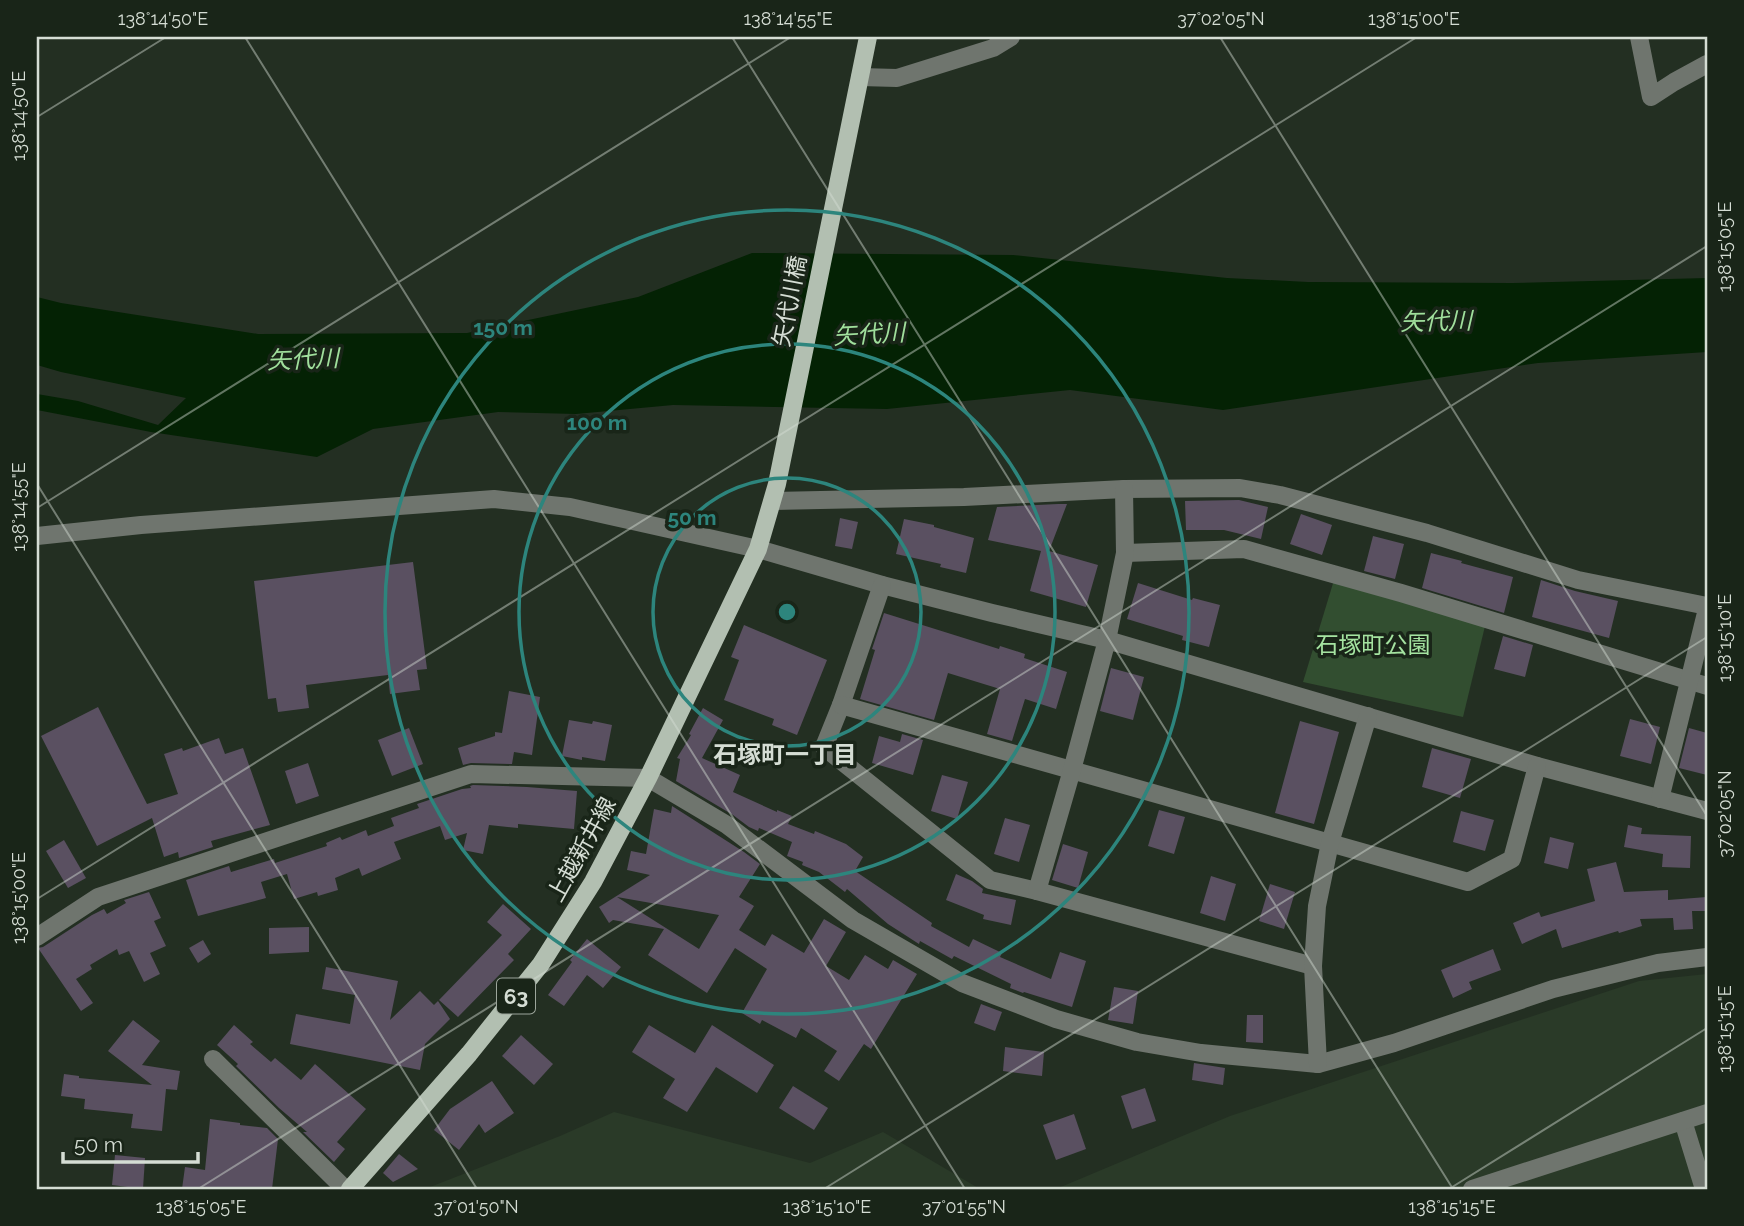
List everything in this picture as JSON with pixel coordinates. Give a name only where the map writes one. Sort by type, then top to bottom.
[{"type":"main road","name":"63","points":[[860,76],[868,37]]},
{"type":"main road","name":"矢代川橋","points":[[775,493],[860,76]]},
{"type":"main road","name":"上越新井線","points":[[348,1189],[469,1054],[541,964],[593,882],[648,778],[758,549],[775,493]]},
{"type":"street","points":[[860,76],[897,78],[993,48],[1011,37]]},
{"type":"street","points":[[1639,37],[1651,97],[1707,64]]},
{"type":"street","points":[[775,493],[964,497],[1124,489],[1240,488],[1280,495],[1427,533],[1578,580],[1707,608],[1699,684],[1660,799]]},
{"type":"street","points":[[1037,891],[1107,640],[1125,553],[1124,489]]},
{"type":"street","points":[[37,536],[141,524],[494,499],[570,507],[758,549],[882,585],[1107,640],[1537,766],[1707,811]]},
{"type":"street","points":[[1125,553],[1244,549],[1401,593],[1699,684]]},
{"type":"street","points":[[882,585],[824,747],[990,880],[1313,965]]},
{"type":"street","points":[[841,705],[1468,882],[1512,859],[1537,766]]},
{"type":"street","points":[[1318,1064],[1313,965],[1317,906],[1330,843],[1367,716]]},
{"type":"street","points":[[37,937],[97,897],[471,774],[648,778],[727,825],[853,920],[962,982],[1056,1019],[1137,1042],[1201,1053],[1318,1064],[1394,1043],[1553,989],[1658,963],[1707,957]]},
{"type":"street","points":[[213,1059],[348,1189]]},
{"type":"street","points":[[1472,1189],[1707,1113]]},
{"type":"street","points":[[1683,1121],[1704,1189]]},
{"type":"shaded area","points":[[1707,974],[1707,1189],[1056,1189],[1230,1116],[1639,981]]},
{"type":"shaded area","points":[[614,1112],[810,1163],[883,1132],[980,1189],[425,1189]]},
{"type":"green space","name":"石塚町公園","points":[[1334,580],[1486,622],[1463,717],[1303,682]]},
{"type":"water","name":"矢代川","points":[[752,253],[1013,255],[1227,278],[1308,282],[1512,283],[1707,278],[1707,352],[1538,363],[1223,410],[1070,390],[887,409],[673,405],[576,414],[498,412],[373,429],[317,457],[151,432],[37,410],[37,394],[78,401],[158,425],[186,398],[37,365],[37,297],[258,334],[467,333],[638,297]]},
{"type":"building","points":[[1239,500],[1268,507],[1261,539],[1224,530],[1186,530],[1185,501]]},
{"type":"building","points":[[1067,504],[1049,551],[1098,565],[1086,607],[1030,591],[1041,551],[988,540],[997,507]]},
{"type":"building","points":[[1301,514],[1332,525],[1322,555],[1290,544]]},
{"type":"building","points":[[840,518],[858,522],[852,549],[835,546]]},
{"type":"building","points":[[904,519],[974,538],[966,573],[940,567],[941,564],[896,554]]},
{"type":"building","points":[[1373,536],[1404,544],[1395,579],[1364,571]]},
{"type":"building","points":[[1431,553],[1513,577],[1504,613],[1422,588]]},
{"type":"building","points":[[413,562],[427,669],[417,670],[420,690],[390,694],[388,675],[306,685],[309,708],[278,712],[276,698],[268,699],[254,581]]},
{"type":"building","points":[[1541,580],[1618,601],[1609,638],[1532,617]]},
{"type":"building","points":[[1138,583],[1192,600],[1193,598],[1220,605],[1209,647],[1182,640],[1183,636],[1127,619]]},
{"type":"building","points":[[884,613],[999,649],[1000,646],[1025,654],[1024,658],[1067,672],[1056,709],[1025,699],[1012,741],[987,734],[1000,689],[948,673],[934,720],[860,699]]},
{"type":"building","points":[[744,625],[827,660],[797,735],[772,725],[774,719],[724,700],[739,660],[731,657]]},
{"type":"building","points":[[1503,636],[1533,645],[1525,677],[1494,669]]},
{"type":"building","points":[[1111,668],[1144,677],[1133,720],[1100,711]]},
{"type":"building","points":[[509,691],[540,697],[532,755],[514,752],[512,764],[463,765],[458,748],[495,736],[495,732],[502,733]]},
{"type":"building","points":[[98,707],[147,804],[178,794],[164,754],[182,748],[183,751],[219,738],[225,754],[243,748],[270,825],[211,841],[213,847],[179,858],[178,852],[164,857],[152,818],[97,846],[41,736]]},
{"type":"building","points":[[703,708],[723,720],[702,758],[740,775],[733,792],[792,816],[788,824],[814,834],[815,831],[846,844],[863,857],[855,871],[932,923],[931,926],[969,947],[973,939],[1002,953],[1000,957],[1051,979],[1060,952],[1086,961],[1072,1007],[1010,988],[1011,984],[954,956],[952,959],[920,941],[919,944],[888,924],[847,889],[845,892],[819,872],[802,865],[803,862],[787,856],[792,842],[759,828],[758,831],[749,827],[676,781],[680,759],[677,758]]},
{"type":"building","points":[[1630,719],[1660,727],[1651,764],[1620,756]]},
{"type":"building","points":[[569,720],[612,725],[605,761],[562,756]]},
{"type":"building","points":[[1300,721],[1339,732],[1314,824],[1275,813]]},
{"type":"building","points":[[409,728],[423,764],[392,776],[378,740]]},
{"type":"building","points":[[1689,728],[1707,733],[1707,775],[1679,768]]},
{"type":"building","points":[[902,734],[923,740],[913,775],[872,763],[879,736],[900,742]]},
{"type":"building","points":[[1432,748],[1471,759],[1460,798],[1422,787]]},
{"type":"building","points":[[308,763],[319,796],[296,804],[285,771]]},
{"type":"building","points":[[942,775],[968,782],[957,819],[931,811]]},
{"type":"building","points":[[473,785],[577,791],[574,829],[518,824],[518,828],[489,825],[483,854],[463,850],[467,833],[445,840],[440,826],[394,842],[401,859],[362,876],[359,868],[335,878],[338,890],[318,896],[317,892],[294,899],[287,874],[261,882],[266,898],[198,916],[186,880],[229,866],[231,872],[274,859],[275,863],[327,846],[326,843],[340,837],[342,840],[366,830],[368,836],[394,826],[391,818],[419,808],[417,804],[471,788]]},
{"type":"building","points":[[672,806],[760,864],[739,897],[754,906],[739,930],[765,946],[772,934],[804,953],[824,919],[846,932],[826,966],[849,980],[865,955],[888,969],[893,960],[917,974],[871,1049],[864,1044],[839,1081],[824,1071],[837,1051],[801,1028],[796,1038],[762,1020],[760,1024],[742,1013],[767,969],[735,948],[707,993],[648,955],[664,929],[613,920],[609,923],[599,907],[650,875],[627,870],[631,851],[646,854],[654,809],[671,813]],"holes":[[[617,897],[719,915],[699,949]]]},
{"type":"building","points":[[1159,810],[1185,817],[1174,854],[1148,846]]},
{"type":"building","points":[[1461,811],[1494,820],[1485,851],[1453,842]]},
{"type":"building","points":[[1005,818],[1030,825],[1019,862],[994,854]]},
{"type":"building","points":[[1628,825],[1642,828],[1641,834],[1691,836],[1690,868],[1662,867],[1663,854],[1624,847]]},
{"type":"building","points":[[1550,837],[1574,843],[1568,869],[1544,863]]},
{"type":"building","points":[[64,840],[86,878],[68,888],[46,851]]},
{"type":"building","points":[[1063,844],[1088,852],[1078,888],[1052,880]]},
{"type":"building","points":[[1616,862],[1624,892],[1668,890],[1668,900],[1707,897],[1707,911],[1692,911],[1693,929],[1674,930],[1673,918],[1640,919],[1642,926],[1562,948],[1556,929],[1522,944],[1513,923],[1539,912],[1541,917],[1595,901],[1587,869]]},
{"type":"building","points":[[956,874],[983,889],[982,893],[1016,900],[1011,925],[983,919],[984,915],[946,900]]},
{"type":"building","points":[[1211,876],[1236,884],[1225,921],[1200,913]]},
{"type":"building","points":[[1270,884],[1295,892],[1284,929],[1259,921]]},
{"type":"building","points":[[149,892],[161,918],[154,921],[166,946],[150,953],[160,974],[144,982],[129,951],[119,955],[117,949],[90,965],[92,969],[76,979],[93,1003],[81,1011],[38,948],[92,915],[104,909],[107,914],[126,903],[124,900]]},
{"type":"building","points":[[503,904],[531,929],[508,954],[514,960],[458,1017],[439,1000],[502,935],[487,922]]},
{"type":"building","points":[[309,927],[309,952],[269,954],[269,928]]},
{"type":"building","points":[[587,939],[621,967],[603,988],[587,975],[564,1006],[548,995]]},
{"type":"building","points":[[203,940],[211,954],[198,963],[189,948]]},
{"type":"building","points":[[1493,949],[1501,970],[1469,982],[1472,989],[1453,998],[1441,970]]},
{"type":"building","points":[[326,967],[398,981],[390,1020],[420,991],[434,1005],[438,1001],[450,1019],[425,1044],[420,1070],[290,1044],[296,1014],[350,1024],[355,995],[322,989]]},
{"type":"building","points":[[1114,987],[1138,991],[1133,1024],[1108,1020]]},
{"type":"building","points":[[981,1004],[1002,1012],[995,1031],[974,1023]]},
{"type":"building","points":[[1247,1015],[1263,1015],[1263,1043],[1246,1042]]},
{"type":"building","points":[[133,1020],[160,1041],[142,1065],[180,1071],[177,1090],[166,1089],[162,1131],[131,1128],[133,1114],[84,1109],[85,1099],[61,1096],[64,1074],[79,1078],[152,1085],[108,1051]]},
{"type":"building","points":[[234,1025],[253,1042],[250,1044],[271,1062],[275,1058],[301,1080],[315,1064],[366,1109],[337,1142],[345,1149],[334,1162],[303,1132],[307,1132],[279,1108],[217,1045]]},
{"type":"building","points":[[649,1025],[695,1053],[712,1025],[774,1065],[757,1093],[716,1067],[687,1112],[663,1098],[675,1079],[632,1052]]},
{"type":"building","points":[[521,1035],[553,1064],[534,1085],[502,1056]]},
{"type":"building","points":[[1005,1047],[1044,1052],[1042,1076],[1003,1071]]},
{"type":"building","points":[[1194,1063],[1225,1068],[1223,1085],[1192,1080]]},
{"type":"building","points":[[492,1081],[514,1113],[485,1133],[479,1124],[459,1150],[434,1130],[450,1109]]},
{"type":"building","points":[[793,1086],[828,1108],[814,1130],[779,1108]]},
{"type":"building","points":[[1145,1088],[1156,1121],[1132,1129],[1121,1096]]},
{"type":"building","points":[[1074,1114],[1086,1149],[1056,1160],[1043,1125]]},
{"type":"building","points":[[210,1119],[267,1128],[278,1139],[272,1189],[182,1189],[185,1167],[205,1170]]},
{"type":"building","points":[[399,1154],[418,1169],[393,1182],[383,1173]]},
{"type":"building","points":[[115,1155],[145,1158],[143,1189],[112,1185]]},
{"type":"district","name":"石塚町一丁目","points":[[785,754]]}]
